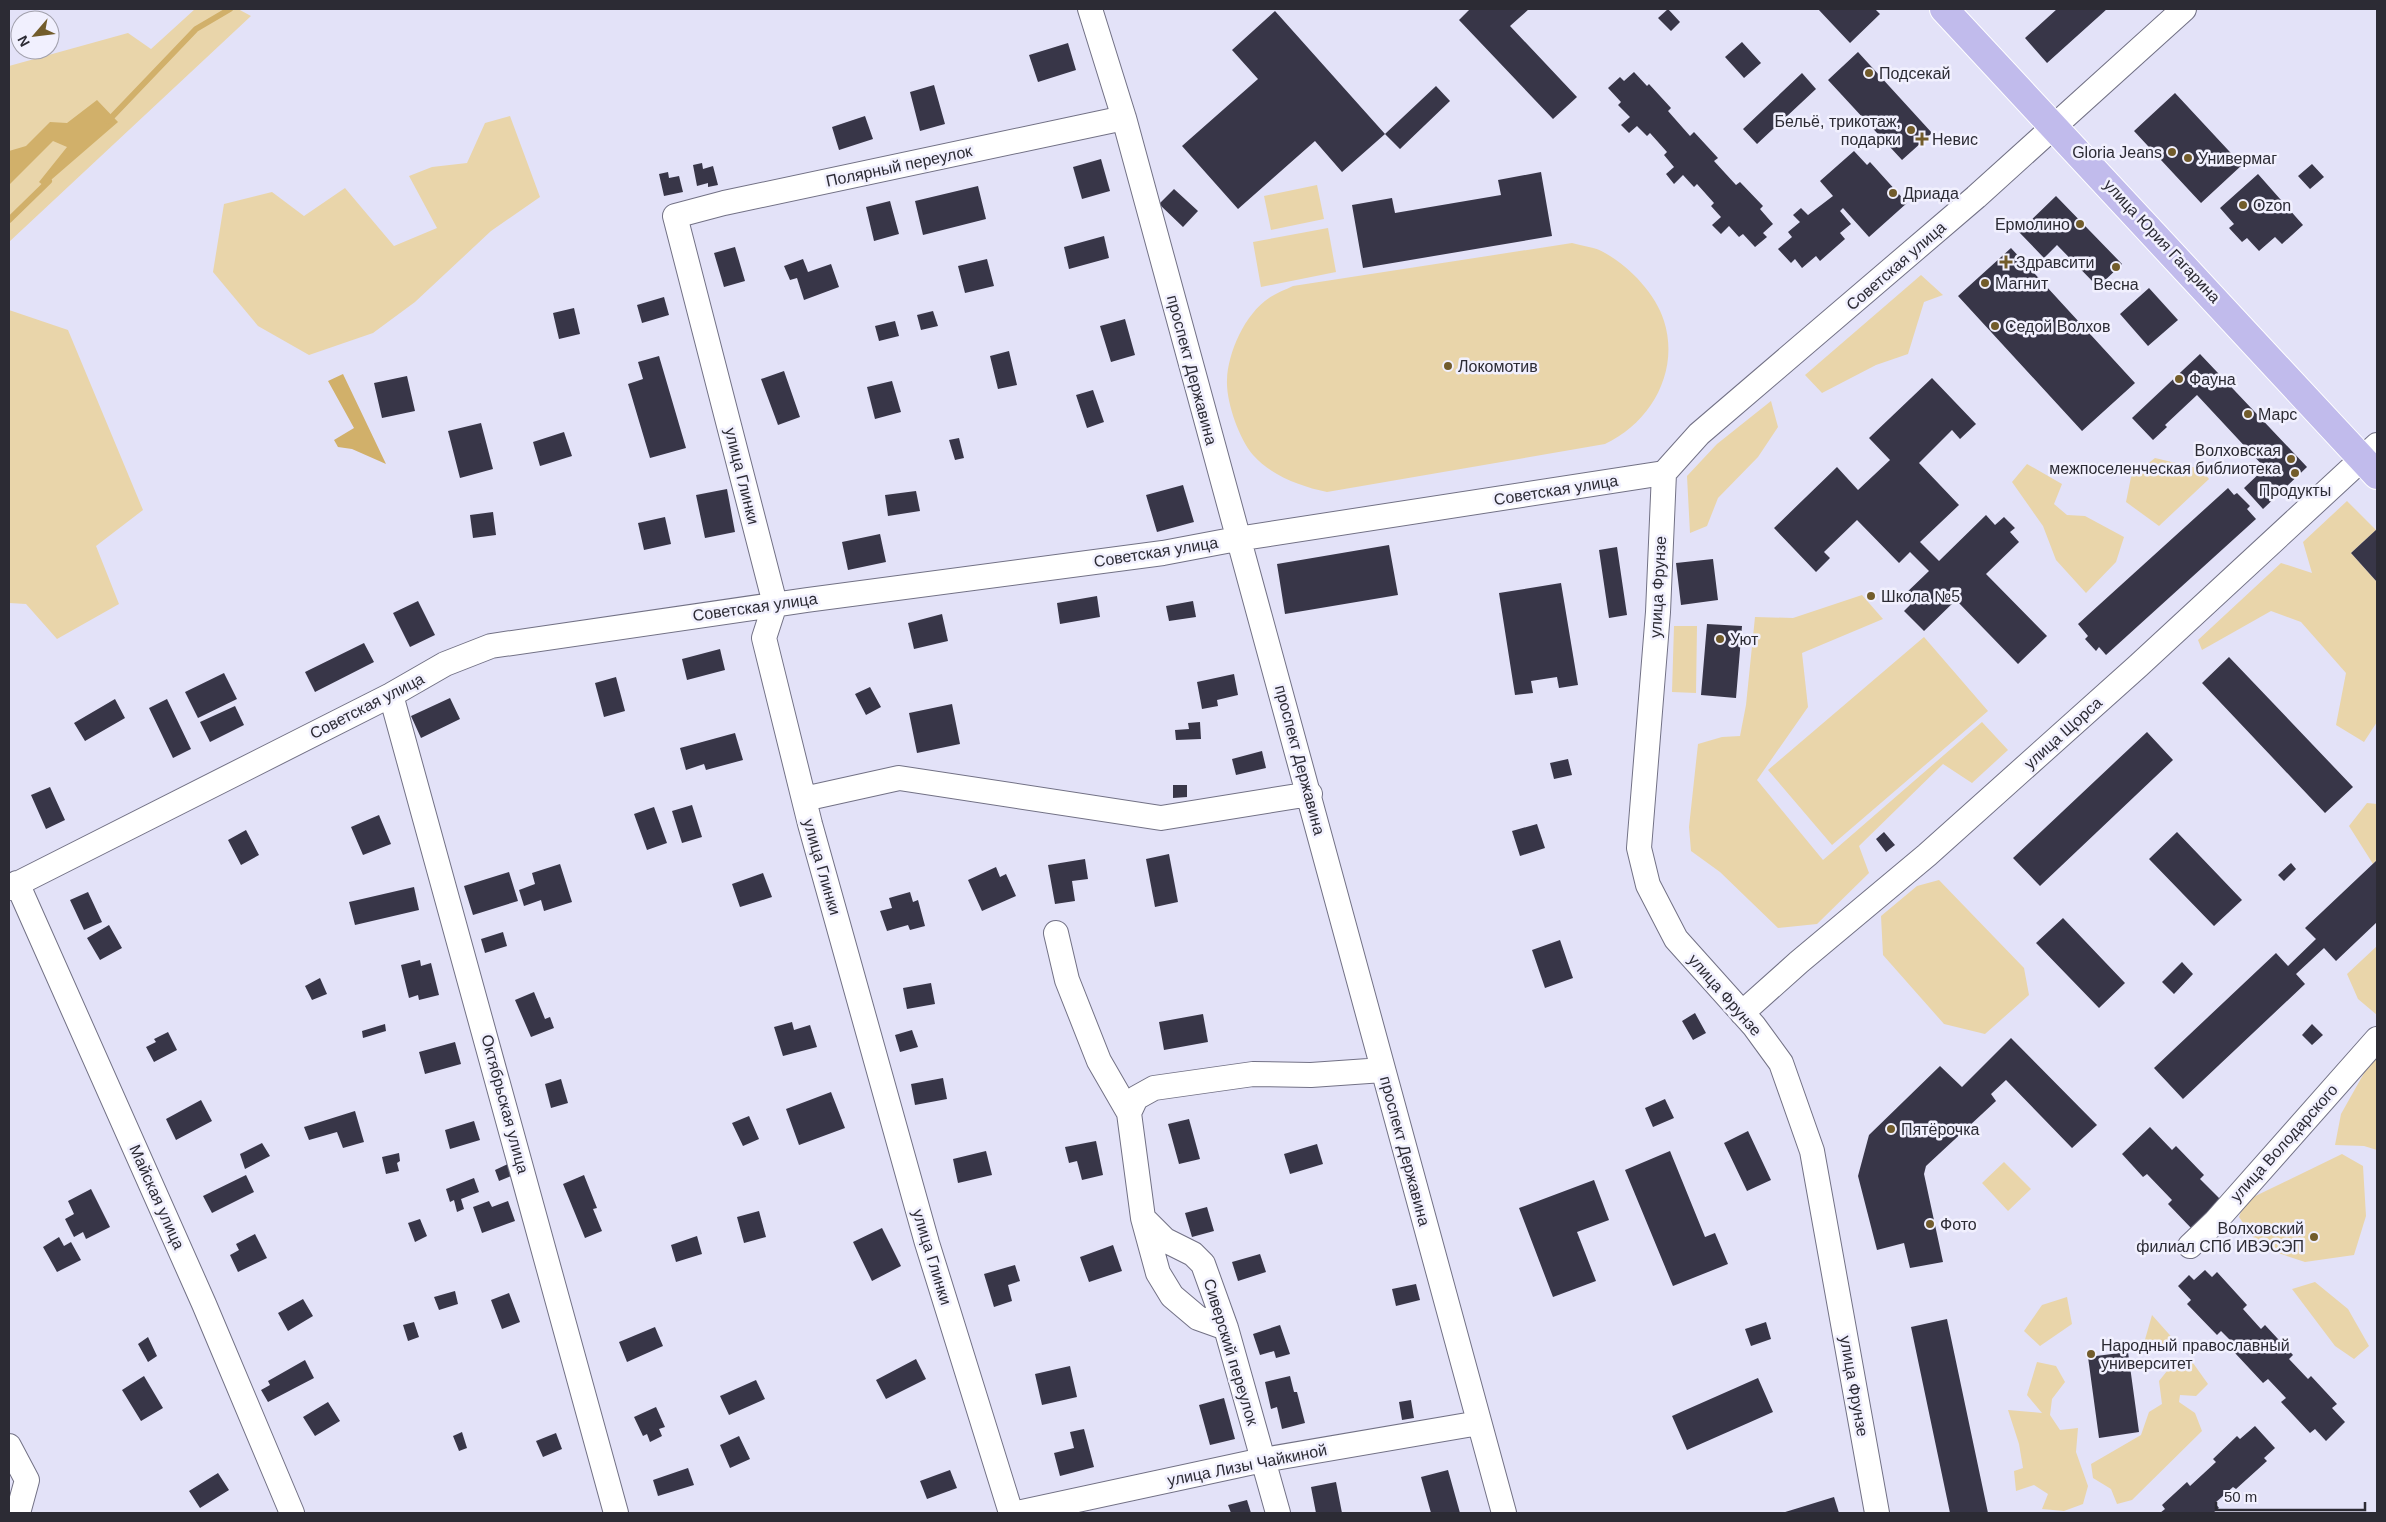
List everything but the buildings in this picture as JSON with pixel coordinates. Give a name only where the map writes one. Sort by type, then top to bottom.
[{"type":"main road","name":"улица Юрия Гагарина","points":[[1944,9],[2372,460]]},
{"type":"street","name":"проспект Державина","points":[[1090,9],[1124,118],[1237,539],[1310,794],[1504,1513]]},
{"type":"street","name":"Советская улица","points":[[13,885],[391,695],[445,664],[492,646],[775,604],[1163,553],[1237,539],[1664,473],[1699,434],[1793,355],[2055,127],[2184,9]]},
{"type":"street","name":"Полярный переулок","points":[[675,216],[724,203],[1124,118]]},
{"type":"street","name":"улица Глинки","points":[[675,216],[775,604],[764,638],[804,799],[927,1243],[1012,1513]]},
{"type":"street","name":"улица Щорса","points":[[1742,1013],[1942,842],[2372,460]]},
{"type":"street","name":"улица Фрунзе","points":[[1664,473],[1657,621],[1639,848],[1648,885],[1676,939],[1754,1026],[1781,1063],[1812,1152],[1877,1513]]},
{"type":"street","name":"Октябрьская улица","points":[[391,695],[616,1513]]},
{"type":"street","points":[[804,799],[898,778],[1161,818],[1310,794]]},
{"type":"street","name":"Майская улица","points":[[13,885],[204,1304],[292,1513]]},
{"type":"street","points":[[1056,933],[1067,980],[1099,1061],[1129,1113],[1143,1218],[1158,1273],[1172,1296],[1198,1318],[1226,1328]]},
{"type":"street","name":"улица Володарского","points":[[2190,1246],[2215,1222],[2377,1039]]},
{"type":"street","points":[[1129,1113],[1136,1098],[1154,1088],[1253,1074],[1310,1075],[1383,1070]]},
{"type":"street","name":"Сиверский переулок","points":[[1143,1218],[1165,1240],[1193,1254],[1204,1264],[1226,1328],[1278,1513]]},
{"type":"street","name":"улица Лизы Чайкиной","points":[[1017,1513],[1263,1460],[1479,1423]]},
{"type":"street","points":[[9,1446],[27,1480],[18,1513]]},
{"type":"shaded area","points":[[195,9],[238,9],[251,16],[9,242],[9,66],[31,60],[60,60],[60,52],[128,33],[151,49]]},
{"type":"shaded area","points":[[97,100],[118,122],[44,186],[39,182],[67,147],[53,141],[9,185],[9,151],[26,146],[50,122],[67,123]]},
{"type":"shaded area","points":[[510,116],[540,197],[491,231],[415,302],[373,333],[309,355],[258,326],[213,272],[224,204],[272,192],[304,216],[345,188],[394,246],[437,228],[409,176],[432,167],[467,163],[485,123]]},
{"type":"shaded area","points":[[1317,185],[1324,219],[1271,230],[1264,196]]},
{"type":"shaded area","points":[[1328,228],[1336,272],[1261,287],[1253,242]]},
{"type":"shaded area","name":"Локомотив","points":[[1572,243],[1601,251],[1623,265],[1648,291],[1664,321],[1668,340],[1668,358],[1658,393],[1636,423],[1621,435],[1605,444],[1327,492],[1307,487],[1269,469],[1248,448],[1238,430],[1231,409],[1227,389],[1228,369],[1234,346],[1245,324],[1260,305],[1272,296],[1293,286]]},
{"type":"shaded area","points":[[1921,275],[1943,295],[1924,302],[1908,354],[1876,365],[1822,393],[1805,375]]},
{"type":"shaded area","points":[[9,310],[68,330],[143,510],[96,546],[119,604],[57,639],[26,604],[9,603]]},
{"type":"shaded area","points":[[343,374],[386,464],[352,449],[338,447],[334,440],[354,428],[328,381]]},
{"type":"shaded area","points":[[1771,401],[1778,427],[1758,457],[1718,498],[1707,526],[1690,533],[1687,476],[1717,444]]},
{"type":"shaded area","points":[[2155,458],[2201,469],[2209,479],[2159,526],[2126,502],[2131,477]]},
{"type":"shaded area","points":[[2027,464],[2062,484],[2054,504],[2067,515],[2085,516],[2124,537],[2116,562],[2086,593],[2056,560],[2043,526],[2012,482]]},
{"type":"shaded area","points":[[2347,501],[2376,530],[2351,553],[2377,582],[2377,722],[2364,742],[2336,725],[2346,673],[2301,622],[2271,611],[2202,650],[2198,640],[2281,563],[2312,573],[2303,542]]},
{"type":"shaded area","points":[[1862,595],[1883,619],[1802,653],[1808,707],[1757,780],[1823,860],[1982,722],[2008,750],[1972,783],[1943,764],[1859,846],[1869,873],[1817,924],[1778,928],[1720,872],[1691,851],[1689,827],[1698,744],[1722,737],[1740,736],[1746,705],[1755,617],[1793,618]]},
{"type":"shaded area","points":[[1674,626],[1697,626],[1696,693],[1672,692]]},
{"type":"shaded area","points":[[1924,637],[1988,711],[1832,845],[1768,770]]},
{"type":"shaded area","points":[[2367,803],[2377,804],[2377,860],[2373,864],[2349,826]]},
{"type":"shaded area","points":[[1939,880],[2024,968],[2029,995],[1985,1034],[1944,1024],[1883,955],[1881,916],[1917,886]]},
{"type":"shaded area","points":[[2377,946],[2377,1015],[2358,999],[2347,974]]},
{"type":"shaded area","points":[[2377,1050],[2377,1150],[2364,1146],[2335,1145],[2341,1114]]},
{"type":"shaded area","points":[[2342,1154],[2363,1166],[2366,1216],[2354,1255],[2305,1262],[2260,1247],[2239,1217],[2245,1201]]},
{"type":"shaded area","points":[[2004,1162],[2031,1189],[2008,1211],[1982,1183]]},
{"type":"shaded area","points":[[2315,1282],[2348,1309],[2369,1346],[2354,1359],[2335,1346],[2292,1289]]},
{"type":"shaded area","points":[[2067,1297],[2072,1324],[2040,1346],[2024,1331],[2042,1305]]},
{"type":"shaded area","points":[[2152,1315],[2176,1342],[2170,1351],[2144,1343]]},
{"type":"shaded area","points":[[2037,1362],[2056,1366],[2065,1382],[2052,1399],[2050,1415],[2060,1430],[2078,1428],[2076,1452],[2088,1486],[2083,1504],[2064,1511],[2042,1509],[2048,1494],[2034,1485],[2016,1491],[2014,1471],[2023,1468],[2019,1444],[2008,1410],[2042,1413],[2027,1395]]},
{"type":"shaded area","points":[[2193,1363],[2208,1384],[2196,1396],[2180,1395],[2179,1402],[2195,1413],[2202,1431],[2132,1500],[2117,1504],[2111,1489],[2093,1478],[2091,1464],[2141,1435],[2149,1412],[2162,1404],[2159,1381],[2171,1366]]},
{"type":"waterway","points":[[108,121],[196,29],[230,9]]},
{"type":"waterway","points":[[9,220],[49,181]]},
{"type":"place","name":"Подсекай","points":[[1869,73]]},
{"type":"place","name":"Бельё, трикотаж, подарки","points":[[1911,130]]},
{"type":"place","name":"Невис","points":[[1922,139]]},
{"type":"place","name":"Gloria Jeans","points":[[2172,152]]},
{"type":"place","name":"Универмаг","points":[[2188,158]]},
{"type":"place","name":"Дриада","points":[[1893,193]]},
{"type":"place","name":"Ozon","points":[[2243,205]]},
{"type":"place","name":"Ермолино","points":[[2080,224]]},
{"type":"place","name":"Здравсити","points":[[2006,262]]},
{"type":"place","name":"Весна","points":[[2116,267]]},
{"type":"place","name":"Магнит","points":[[1985,283]]},
{"type":"place","name":"Седой Волхов","points":[[1995,326]]},
{"type":"place","name":"Локомотив","points":[[1448,366]]},
{"type":"place","name":"Фауна","points":[[2179,379]]},
{"type":"place","name":"Марс","points":[[2248,414]]},
{"type":"place","name":"Волховская межпоселенческая библиотека","points":[[2291,459]]},
{"type":"place","name":"Продукты","points":[[2295,473]]},
{"type":"place","name":"Школа №5","points":[[1871,596]]},
{"type":"place","name":"Уют","points":[[1720,639]]},
{"type":"place","name":"Пятёрочка","points":[[1891,1129]]},
{"type":"place","name":"Фото","points":[[1930,1224]]},
{"type":"place","name":"Волховский филиал СПб ИВЭСЭП","points":[[2314,1237]]},
{"type":"place","name":"Народный православный университет","points":[[2091,1354]]}]
